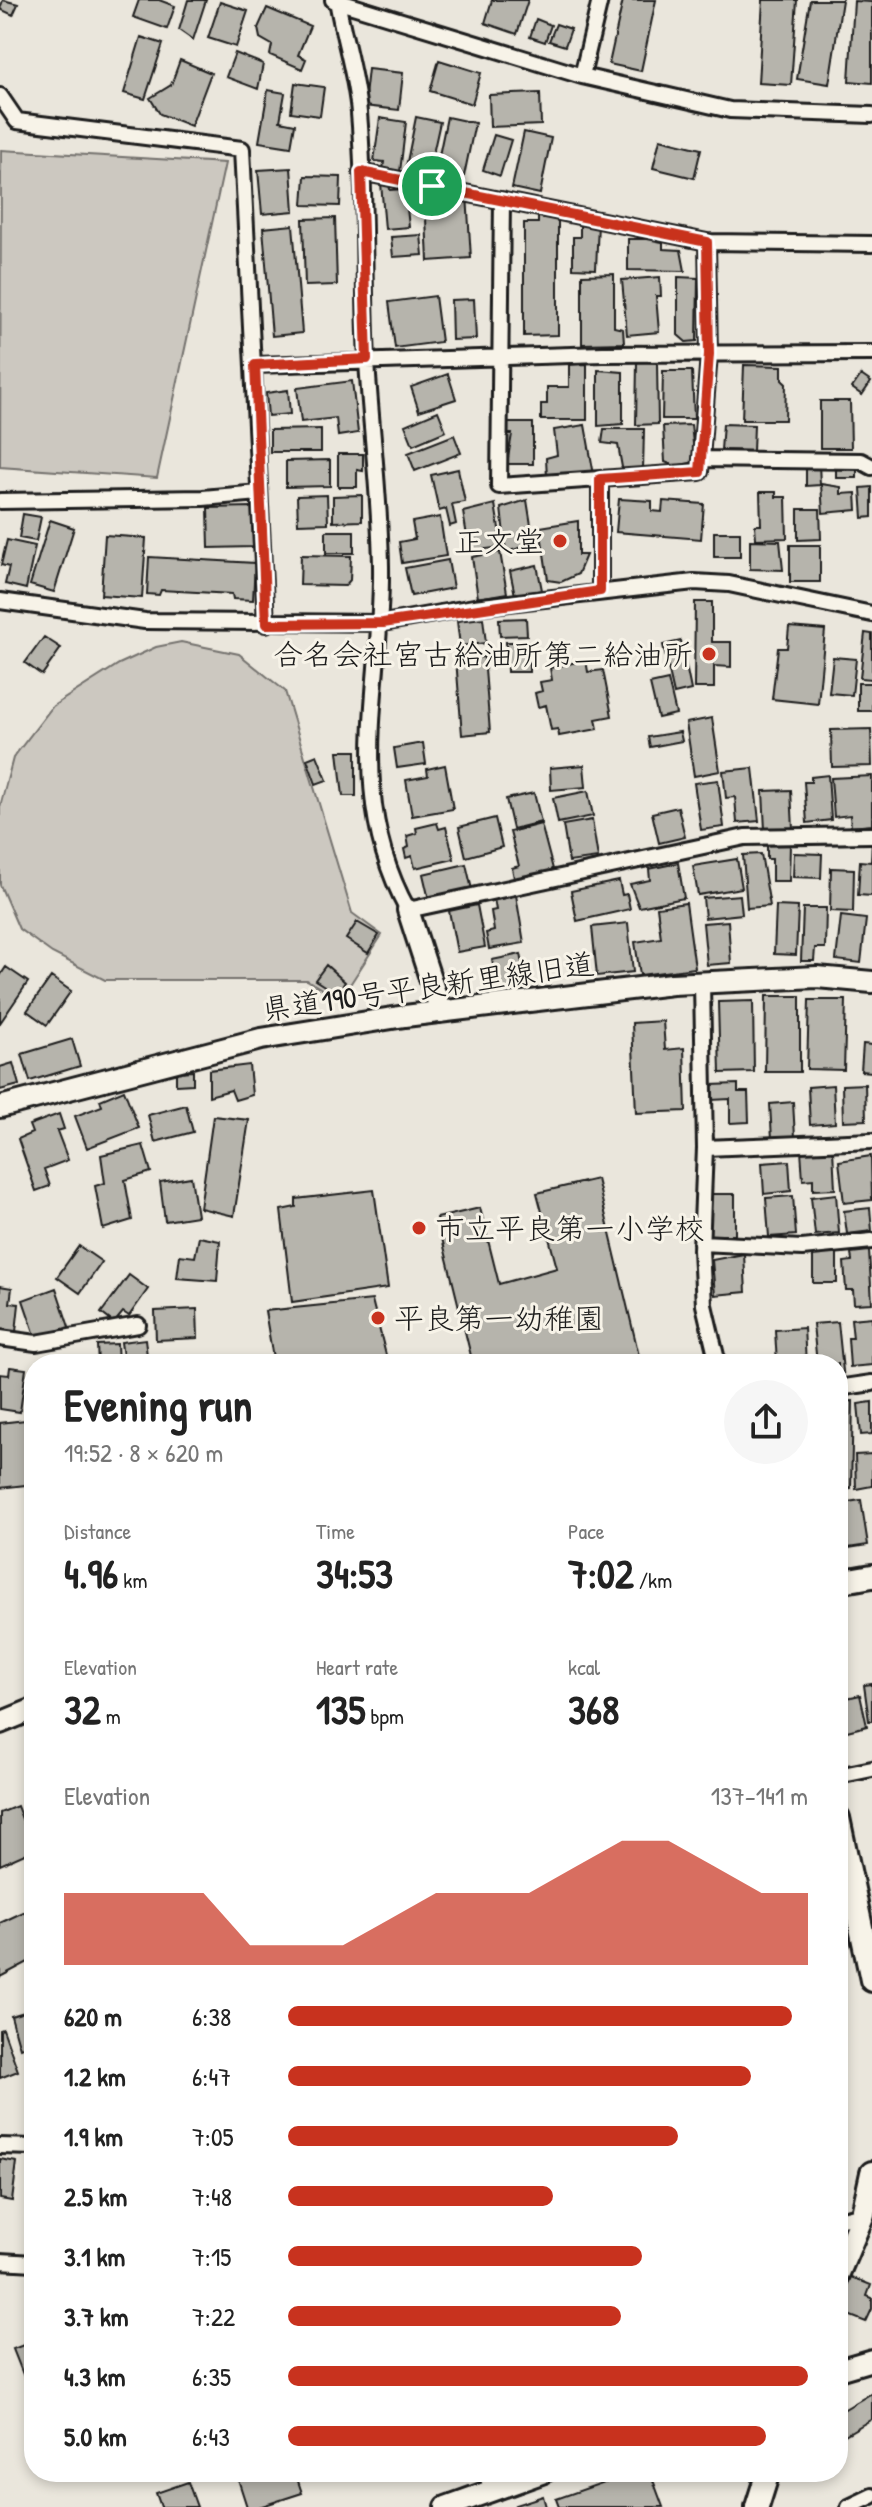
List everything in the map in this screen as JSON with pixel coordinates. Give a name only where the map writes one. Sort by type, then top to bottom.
[{"type":"main road","points":[[848,1580],[872,1576]]},
{"type":"main road","points":[[848,1858],[868,1937],[872,1980]]},
{"type":"main road","points":[[848,2249],[863,2214],[872,2173]]},
{"type":"main road","points":[[757,2507],[765,2482]]},
{"type":"street","points":[[441,1012],[408,910],[396,888],[380,839],[369,771],[369,734],[380,623],[381,564],[367,359],[359,111],[336,0],[582,76],[730,110],[872,115]]},
{"type":"street","points":[[582,76],[600,0]]},
{"type":"street","points":[[0,96],[17,121],[242,149],[266,624]]},
{"type":"street","points":[[361,172],[707,242],[872,244]]},
{"type":"street","points":[[502,200],[499,486],[700,472],[709,354],[707,242]]},
{"type":"street","points":[[255,365],[501,356],[872,353]]},
{"type":"street","points":[[701,459],[861,461],[872,467]]},
{"type":"street","points":[[600,479],[600,591]]},
{"type":"street","points":[[0,501],[203,498],[259,493]]},
{"type":"street","points":[[0,601],[145,621],[380,623],[600,591],[694,582],[729,584],[872,614]]},
{"type":"street","points":[[408,910],[745,837],[872,835]]},
{"type":"street","name":"県道190号平良新里線旧道","points":[[0,1107],[261,1039],[441,1012],[702,983],[817,977],[872,982]]},
{"type":"street","points":[[702,983],[705,1148],[701,1243],[704,1305],[716,1354]]},
{"type":"street","points":[[705,1148],[872,1141]]},
{"type":"street","points":[[701,1243],[802,1248],[872,1241]]},
{"type":"street","points":[[0,1338],[36,1343],[138,1325]]},
{"type":"street","points":[[848,1387],[872,1383]]},
{"type":"street","points":[[0,1723],[24,1713]]},
{"type":"street","points":[[848,1774],[872,1769]]},
{"type":"street","points":[[0,2146],[24,2147]]},
{"type":"street","points":[[848,2218],[863,2214]]},
{"type":"street","points":[[0,2261],[24,2262]]},
{"type":"street","points":[[848,2367],[872,2360]]},
{"type":"street","points":[[446,2507],[487,2482]]},
{"type":"street","points":[[849,2507],[872,2496]]},
{"type":"shaded area","points":[[1,150],[225,163],[157,478],[0,467]]},
{"type":"shaded area","points":[[181,642],[239,654],[285,691],[352,913],[382,935],[340,1000],[307,980],[105,980],[52,953],[19,929],[0,885],[0,807],[13,758],[53,706],[119,664],[156,647]]},
{"type":"building","points":[[3,0],[18,4],[13,15],[0,9]]},
{"type":"building","points":[[139,0],[159,0],[175,6],[167,29],[133,17]]},
{"type":"building","points":[[188,0],[206,0],[193,40],[179,30]]},
{"type":"building","points":[[492,0],[528,0],[517,34],[485,23]]},
{"type":"building","points":[[623,0],[656,0],[641,71],[609,64]]},
{"type":"building","points":[[763,0],[797,0],[791,85],[758,83]]},
{"type":"building","points":[[810,0],[842,0],[829,84],[797,79]]},
{"type":"building","points":[[854,1],[872,2],[872,83],[849,81]]},
{"type":"building","points":[[220,2],[248,11],[236,47],[208,38]]},
{"type":"building","points":[[267,8],[310,26],[298,55],[306,59],[302,69],[270,55],[272,45],[260,38],[258,28]]},
{"type":"building","points":[[536,19],[551,25],[545,42],[530,37]]},
{"type":"building","points":[[556,24],[571,29],[565,46],[549,41]]},
{"type":"building","points":[[141,37],[163,44],[145,99],[124,93]]},
{"type":"building","points":[[235,53],[263,64],[258,89],[226,77]]},
{"type":"building","points":[[180,60],[211,73],[191,126],[160,114],[150,98],[171,85]]},
{"type":"building","points":[[439,60],[481,73],[472,104],[430,91]]},
{"type":"building","points":[[368,69],[403,73],[399,110],[364,106]]},
{"type":"building","points":[[295,83],[324,87],[320,116],[291,112]]},
{"type":"building","points":[[268,90],[285,93],[280,121],[295,124],[291,147],[259,142]]},
{"type":"building","points":[[540,93],[541,125],[490,127],[489,95]]},
{"type":"building","points":[[416,117],[440,122],[429,172],[406,167]]},
{"type":"building","points":[[447,117],[475,123],[464,176],[436,170]]},
{"type":"building","points":[[380,118],[406,122],[400,172],[383,170],[384,162],[374,161]]},
{"type":"building","points":[[524,132],[551,138],[540,194],[512,188]]},
{"type":"building","points":[[494,135],[511,140],[500,176],[483,170]]},
{"type":"building","points":[[660,139],[701,149],[694,178],[653,168]]},
{"type":"building","points":[[291,168],[294,211],[262,214],[258,170]]},
{"type":"building","points":[[305,176],[341,177],[340,206],[303,205]]},
{"type":"building","points":[[389,182],[390,190],[405,189],[409,227],[385,229],[381,183]]},
{"type":"building","points":[[467,195],[471,258],[428,261],[425,197]]},
{"type":"building","points":[[538,212],[558,212],[558,335],[524,336],[524,223],[538,223]]},
{"type":"building","points":[[335,218],[337,285],[305,286],[303,219]]},
{"type":"building","points":[[580,223],[598,223],[596,269],[573,268],[573,237],[580,237]]},
{"type":"building","points":[[293,225],[302,333],[272,336],[263,228]]},
{"type":"building","points":[[421,235],[423,255],[393,257],[391,237]]},
{"type":"building","points":[[628,239],[663,239],[663,249],[681,250],[685,271],[628,270]]},
{"type":"building","points":[[614,274],[614,327],[623,329],[624,343],[582,344],[582,275]]},
{"type":"building","points":[[660,277],[661,296],[656,296],[659,332],[627,335],[622,280]]},
{"type":"building","points":[[678,277],[698,278],[697,341],[686,342],[678,335]]},
{"type":"building","points":[[435,296],[441,342],[395,348],[389,302]]},
{"type":"building","points":[[474,299],[476,339],[452,340],[451,300]]},
{"type":"building","points":[[637,361],[657,363],[658,424],[636,425]]},
{"type":"building","points":[[587,364],[587,420],[541,420],[541,404],[547,404],[547,387],[569,387],[569,365]]},
{"type":"building","points":[[744,365],[782,366],[782,380],[786,384],[785,420],[742,420]]},
{"type":"building","points":[[598,370],[623,372],[623,424],[598,426]]},
{"type":"building","points":[[663,371],[692,371],[694,419],[662,419]]},
{"type":"building","points":[[448,374],[456,399],[419,411],[411,387]]},
{"type":"building","points":[[861,375],[871,382],[862,395],[852,388]]},
{"type":"building","points":[[352,381],[358,433],[338,436],[336,418],[301,422],[297,388]]},
{"type":"building","points":[[288,390],[290,414],[268,416],[266,393]]},
{"type":"building","points":[[820,401],[850,401],[851,448],[820,448]]},
{"type":"building","points":[[438,411],[446,431],[413,445],[405,425]]},
{"type":"building","points":[[504,423],[533,423],[533,464],[507,464],[512,434],[504,434]]},
{"type":"building","points":[[723,424],[754,425],[753,451],[721,450]]},
{"type":"building","points":[[585,425],[594,475],[547,477],[546,458],[557,455],[554,430]]},
{"type":"building","points":[[691,425],[695,462],[675,466],[665,462],[663,426]]},
{"type":"building","points":[[321,429],[321,452],[270,452],[270,430]]},
{"type":"building","points":[[604,429],[644,429],[643,470],[623,473],[618,445],[602,443]]},
{"type":"building","points":[[454,435],[461,453],[415,471],[408,453]]},
{"type":"building","points":[[338,454],[363,454],[363,471],[357,470],[357,487],[338,487]]},
{"type":"building","points":[[330,460],[330,486],[286,487],[286,461]]},
{"type":"building","points":[[806,463],[819,463],[820,485],[806,486]]},
{"type":"building","points":[[836,467],[857,467],[857,478],[836,478]]},
{"type":"building","points":[[458,469],[465,502],[452,504],[456,524],[450,526],[446,509],[439,511],[431,475]]},
{"type":"building","points":[[821,484],[841,487],[841,494],[856,493],[857,510],[823,513]]},
{"type":"building","points":[[872,487],[872,517],[863,518],[861,488]]},
{"type":"building","points":[[760,492],[776,492],[776,497],[786,497],[787,538],[756,539],[755,525],[761,525]]},
{"type":"building","points":[[327,495],[328,523],[298,524],[297,496]]},
{"type":"building","points":[[362,495],[362,521],[333,522],[333,496]]},
{"type":"building","points":[[619,499],[652,501],[652,511],[662,512],[663,501],[704,504],[701,539],[616,532]]},
{"type":"building","points":[[527,500],[534,544],[506,552],[501,508]]},
{"type":"building","points":[[495,504],[502,547],[464,552],[462,540],[467,536],[463,512]]},
{"type":"building","points":[[252,507],[253,547],[209,548],[208,508]]},
{"type":"building","points":[[798,509],[820,509],[821,539],[798,540]]},
{"type":"building","points":[[23,514],[41,517],[36,541],[19,538]]},
{"type":"building","points":[[440,517],[446,556],[402,563],[399,542],[415,539],[412,522]]},
{"type":"building","points":[[50,520],[74,528],[54,592],[30,585]]},
{"type":"building","name":"正文堂","points":[[578,521],[578,555],[586,555],[578,574],[561,582],[548,580],[540,527]]},
{"type":"building","points":[[326,531],[354,531],[354,553],[326,553]]},
{"type":"building","points":[[714,532],[740,532],[740,557],[714,557]]},
{"type":"building","points":[[105,535],[146,538],[142,598],[101,595]]},
{"type":"building","points":[[7,540],[35,546],[26,589],[5,584],[9,567],[1,565]]},
{"type":"building","points":[[750,540],[780,541],[783,570],[750,569]]},
{"type":"building","points":[[790,545],[820,545],[820,582],[790,582]]},
{"type":"building","points":[[500,552],[507,593],[478,598],[472,557]]},
{"type":"building","points":[[301,555],[351,556],[350,580],[345,586],[300,585]]},
{"type":"building","points":[[149,557],[255,563],[253,600],[233,599],[232,594],[161,590],[159,595],[147,594]]},
{"type":"building","points":[[448,560],[453,588],[411,596],[405,568]]},
{"type":"building","points":[[537,565],[542,590],[515,595],[510,571]]},
{"type":"building","points":[[695,602],[712,602],[712,642],[731,642],[731,667],[714,666],[714,688],[694,688]]},
{"type":"building","points":[[483,618],[486,643],[460,646],[457,621]]},
{"type":"building","points":[[526,618],[527,635],[500,636],[499,619]]},
{"type":"building","points":[[789,627],[825,630],[818,704],[772,699],[778,648],[787,648]]},
{"type":"building","points":[[865,633],[872,634],[872,679],[860,678]]},
{"type":"building","points":[[44,637],[61,648],[42,675],[25,663]]},
{"type":"building","points":[[681,641],[691,690],[674,694],[663,645]]},
{"type":"building","points":[[506,642],[529,642],[529,672],[507,672]]},
{"type":"building","points":[[484,657],[490,732],[462,735],[456,659]]},
{"type":"building","points":[[833,657],[856,659],[852,695],[829,693]]},
{"type":"building","points":[[586,660],[588,672],[603,670],[612,716],[596,719],[598,729],[559,736],[558,729],[551,730],[546,705],[538,707],[535,693],[542,691],[540,682],[552,680],[550,668]]},
{"type":"building","points":[[668,680],[676,714],[658,718],[650,684]]},
{"type":"building","points":[[858,683],[872,683],[872,711],[858,711]]},
{"type":"building","points":[[712,718],[720,771],[694,776],[686,723]]},
{"type":"building","points":[[871,729],[872,766],[832,767],[831,730]]},
{"type":"building","points":[[680,732],[682,741],[650,747],[648,737]]},
{"type":"building","points":[[423,743],[426,764],[397,768],[394,748]]},
{"type":"building","points":[[338,751],[356,751],[356,796],[343,796]]},
{"type":"building","points":[[317,755],[327,780],[316,784],[307,759]]},
{"type":"building","points":[[445,765],[453,809],[412,816],[406,780],[428,776],[427,769]]},
{"type":"building","points":[[584,765],[586,787],[551,790],[550,768]]},
{"type":"building","points":[[753,768],[759,821],[737,823],[735,797],[726,798],[723,771]]},
{"type":"building","points":[[828,775],[831,820],[807,823],[804,782],[811,782],[811,777]]},
{"type":"building","points":[[872,776],[872,825],[851,827],[850,815],[834,817],[831,778]]},
{"type":"building","points":[[718,780],[724,827],[701,830],[694,783]]},
{"type":"building","points":[[791,790],[793,829],[765,830],[763,791]]},
{"type":"building","points":[[588,791],[593,816],[558,823],[553,798]]},
{"type":"building","points":[[534,793],[541,822],[513,829],[506,799]]},
{"type":"building","points":[[678,807],[685,837],[659,843],[652,813]]},
{"type":"building","points":[[495,818],[502,847],[466,857],[459,827]]},
{"type":"building","points":[[592,820],[598,858],[569,862],[563,825]]},
{"type":"building","points":[[437,823],[439,829],[446,827],[454,859],[415,868],[412,856],[406,858],[404,849],[409,847],[407,836],[417,833],[416,828]]},
{"type":"building","points":[[541,824],[554,873],[515,883],[512,868],[519,866],[510,832]]},
{"type":"building","points":[[872,840],[872,896],[858,895],[860,861],[871,862]]},
{"type":"building","points":[[767,844],[790,844],[789,881],[772,881],[772,859],[767,859]]},
{"type":"building","points":[[794,853],[822,854],[821,878],[793,877]]},
{"type":"building","points":[[761,854],[770,906],[747,908],[743,855]]},
{"type":"building","points":[[737,859],[742,888],[698,895],[693,866]]},
{"type":"building","points":[[678,863],[684,898],[639,907],[630,884],[650,880],[649,869]]},
{"type":"building","points":[[466,864],[473,894],[430,904],[423,874]]},
{"type":"building","points":[[831,868],[854,869],[853,912],[830,911]]},
{"type":"building","points":[[619,881],[622,895],[627,894],[630,909],[577,921],[571,891]]},
{"type":"building","points":[[516,895],[524,943],[489,949],[486,933],[494,931],[491,911],[496,910],[494,899]]},
{"type":"building","points":[[740,895],[742,914],[705,918],[703,898]]},
{"type":"building","points":[[686,903],[695,968],[640,975],[635,942],[661,938],[657,907]]},
{"type":"building","points":[[477,905],[485,947],[457,952],[449,911]]},
{"type":"building","points":[[776,906],[798,907],[796,955],[774,954]]},
{"type":"building","points":[[803,908],[826,908],[825,948],[815,948],[814,961],[801,961]]},
{"type":"building","points":[[841,916],[866,919],[861,963],[836,960]]},
{"type":"building","points":[[728,921],[731,963],[707,965],[703,923]]},
{"type":"building","points":[[357,922],[379,935],[368,953],[346,939]]},
{"type":"building","points":[[628,923],[633,972],[597,976],[592,927]]},
{"type":"building","points":[[521,954],[529,994],[500,1000],[492,960]]},
{"type":"building","points":[[326,965],[345,982],[337,994],[315,980]]},
{"type":"building","points":[[6,967],[28,982],[0,1023],[0,976]]},
{"type":"building","points":[[51,977],[71,991],[47,1025],[27,1011]]},
{"type":"building","points":[[766,996],[800,996],[800,1072],[765,1072]]},
{"type":"building","points":[[809,1000],[846,1000],[844,1070],[807,1069]]},
{"type":"building","points":[[753,1001],[754,1072],[720,1073],[718,1002]]},
{"type":"building","points":[[663,1021],[665,1050],[684,1048],[686,1111],[636,1113],[632,1023]]},
{"type":"building","points":[[72,1039],[80,1066],[30,1081],[22,1054]]},
{"type":"building","points":[[863,1044],[872,1045],[872,1072],[861,1071]]},
{"type":"building","points":[[13,1063],[19,1085],[0,1090],[0,1067]]},
{"type":"building","points":[[249,1065],[252,1095],[235,1100],[231,1090],[209,1096],[209,1070]]},
{"type":"building","points":[[193,1071],[193,1084],[176,1085],[176,1072]]},
{"type":"building","points":[[738,1084],[738,1092],[748,1092],[749,1122],[730,1123],[730,1099],[711,1100],[710,1085]]},
{"type":"building","points":[[865,1084],[866,1120],[843,1121],[842,1085]]},
{"type":"building","points":[[833,1085],[835,1123],[810,1125],[808,1087]]},
{"type":"building","points":[[124,1090],[139,1128],[87,1148],[75,1116],[102,1106],[100,1100]]},
{"type":"building","points":[[793,1102],[795,1137],[772,1139],[770,1104]]},
{"type":"building","points":[[186,1105],[193,1132],[155,1142],[148,1115]]},
{"type":"building","points":[[59,1114],[64,1129],[57,1131],[68,1160],[44,1169],[50,1186],[36,1191],[18,1139],[32,1133],[29,1125]]},
{"type":"building","points":[[213,1116],[249,1120],[234,1216],[200,1208]]},
{"type":"building","points":[[143,1145],[151,1172],[125,1180],[132,1220],[103,1229],[95,1186],[105,1183],[101,1155]]},
{"type":"building","points":[[833,1149],[835,1189],[813,1190],[813,1179],[803,1180],[801,1150]]},
{"type":"building","points":[[871,1156],[872,1200],[844,1203],[839,1161]]},
{"type":"building","points":[[789,1161],[791,1191],[764,1194],[762,1163]]},
{"type":"building","points":[[191,1177],[197,1216],[165,1221],[160,1182]]},
{"type":"building","points":[[597,1179],[639,1354],[471,1354],[437,1218],[480,1208],[499,1284],[557,1268],[537,1193]]},
{"type":"building","points":[[374,1190],[388,1288],[292,1302],[281,1210],[296,1207],[296,1199]]},
{"type":"building","points":[[708,1194],[735,1194],[735,1235],[708,1235]]},
{"type":"building","points":[[836,1194],[839,1233],[815,1235],[811,1197]]},
{"type":"building","points":[[793,1196],[796,1235],[769,1237],[766,1198]]},
{"type":"building","points":[[870,1208],[872,1231],[847,1234],[844,1211]]},
{"type":"building","points":[[199,1237],[220,1241],[217,1281],[177,1278],[180,1255],[195,1257]]},
{"type":"building","points":[[79,1246],[102,1262],[80,1293],[57,1277]]},
{"type":"building","points":[[837,1251],[837,1283],[813,1283],[813,1252]]},
{"type":"building","points":[[869,1251],[872,1303],[854,1304],[853,1290],[846,1290],[844,1262],[852,1261],[851,1253]]},
{"type":"building","points":[[744,1254],[746,1292],[715,1295],[712,1260]]},
{"type":"building","points":[[129,1275],[148,1289],[129,1316],[123,1312],[114,1323],[101,1313]]},
{"type":"building","points":[[0,1286],[12,1288],[10,1303],[19,1304],[16,1332],[0,1331]]},
{"type":"building","points":[[56,1288],[69,1327],[36,1338],[23,1300]]},
{"type":"building","points":[[372,1300],[386,1354],[272,1354],[265,1311]]},
{"type":"building","points":[[197,1309],[198,1338],[156,1340],[155,1311]]},
{"type":"building","points":[[872,1317],[872,1365],[850,1367],[848,1338],[853,1338],[851,1319]]},
{"type":"building","points":[[838,1322],[841,1354],[816,1354],[813,1324]]},
{"type":"building","points":[[804,1328],[805,1354],[776,1354],[775,1330]]},
{"type":"building","points":[[145,1339],[147,1354],[123,1354],[121,1342]]},
{"type":"building","points":[[117,1344],[118,1354],[97,1354],[97,1345]]},
{"type":"building","points":[[10,1367],[24,1369],[20,1412],[0,1409],[0,1374],[9,1375]]},
{"type":"building","points":[[848,1401],[853,1401],[851,1488],[848,1488]]},
{"type":"building","points":[[872,1402],[872,1434],[861,1435],[858,1404]]},
{"type":"building","points":[[24,1420],[24,1485],[0,1488],[0,1423]]},
{"type":"building","points":[[872,1454],[872,1486],[856,1489],[855,1455]]},
{"type":"building","points":[[861,1500],[868,1545],[848,1548],[848,1502]]},
{"type":"building","points":[[872,1684],[872,1721],[869,1721],[864,1685]]},
{"type":"building","points":[[860,1695],[867,1726],[848,1731],[848,1698]]},
{"type":"building","points":[[17,1806],[24,1824],[24,1854],[0,1865],[0,1813]]},
{"type":"building","points":[[848,1891],[856,1923],[848,1925]]},
{"type":"building","points":[[24,1912],[24,1964],[0,1977],[0,1923]]},
{"type":"building","points":[[24,2012],[24,2047],[20,2048],[11,2016]]},
{"type":"building","points":[[3,2029],[18,2071],[0,2078],[0,2030]]},
{"type":"building","points":[[0,2159],[17,2162],[12,2201],[0,2199]]},
{"type":"building","points":[[851,2277],[871,2285],[867,2296],[872,2298],[872,2309],[866,2322],[848,2315]]},
{"type":"building","points":[[24,2345],[24,2377],[13,2349]]},
{"type":"building","points":[[872,2393],[872,2419],[848,2433],[848,2407]]},
{"type":"building","points":[[188,2482],[197,2507],[161,2507],[156,2493]]},
{"type":"building","points":[[239,2482],[298,2482],[302,2493],[259,2507],[247,2507]]},
{"type":"building","points":[[604,2482],[654,2482],[663,2507],[559,2507],[556,2499]]},
{"type":"building","points":[[543,2496],[546,2507],[515,2505]]},
{"type":"place","name":"正文堂","points":[[560,541]]},
{"type":"place","name":"合名会社宮古給油所第二給油所","points":[[709,654]]},
{"type":"place","name":"市立平良第一小学校","points":[[419,1228]]},
{"type":"place","name":"平良第一幼稚園","points":[[378,1318]]},
{"type":"route","points":[[361,172],[432,186],[707,242],[709,354],[700,472],[600,479],[600,591],[474,607],[383,623],[266,624],[255,365],[367,359],[361,172]]}]
